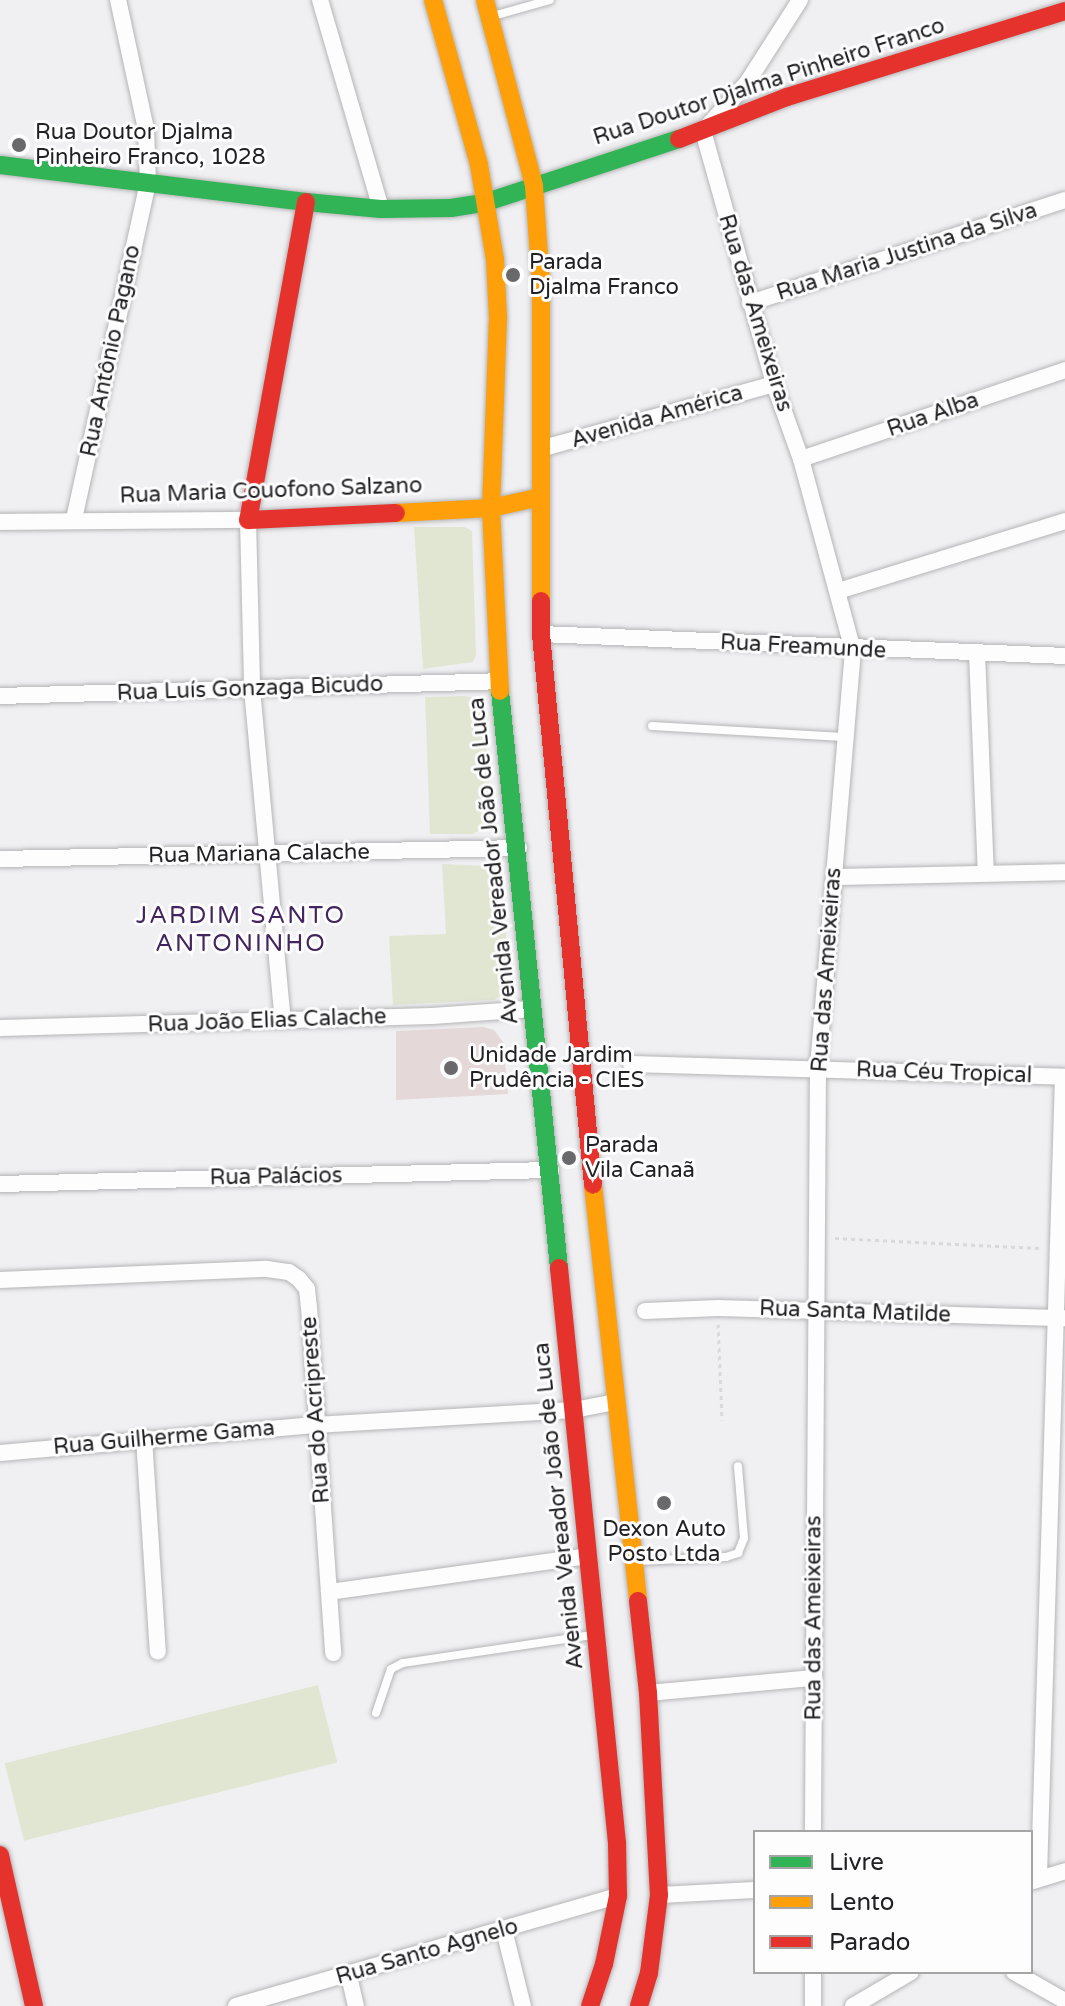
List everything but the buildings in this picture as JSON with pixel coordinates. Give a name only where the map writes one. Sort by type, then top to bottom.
[{"type":"main road","name":"Avenida Vereador João de Luca","points":[[433,0],[487,202],[498,317],[491,508],[499,681],[519,848],[617,1843],[618,1896],[604,1964],[590,2006]]},
{"type":"main road","points":[[487,9],[534,186],[541,284],[541,634],[615,1402],[648,1693],[659,1895],[649,1973],[639,2006]]},
{"type":"main road","name":"Rua Doutor Djalma Pinheiro Franco","points":[[487,202],[703,131],[787,97],[1065,11]]},
{"type":"main road","points":[[0,165],[381,209],[451,208],[487,202]]},
{"type":"main road","points":[[248,520],[306,202]]},
{"type":"main road","name":"Rua Maria Couofono Salzano","points":[[248,520],[491,508],[541,497]]},
{"type":"main road","points":[[0,1855],[6,1912],[34,2006]]},
{"type":"main road","points":[[18,2006],[25,1975]]},
{"type":"street","name":"Rua Antônio Pagano","points":[[74,519],[148,183],[146,129],[118,0]]},
{"type":"street","points":[[320,0],[381,209]]},
{"type":"street","points":[[703,131],[747,83],[800,0]]},
{"type":"street","name":"Rua das Ameixeiras","points":[[703,131],[774,384],[801,459],[853,650],[818,1069],[813,1830]]},
{"type":"street","name":"Rua Maria Justina da Silva","points":[[750,303],[1065,200]]},
{"type":"street","name":"Rua Alba","points":[[801,459],[1065,370]]},
{"type":"street","name":"Avenida América","points":[[540,449],[774,384]]},
{"type":"street","name":"Rua Maria Couofono Salzano","points":[[0,522],[74,519],[248,520]]},
{"type":"street","points":[[248,520],[252,689],[283,1021]]},
{"type":"street","points":[[838,591],[1065,521]]},
{"type":"street","name":"Rua Freamunde","points":[[541,634],[853,650],[1065,656]]},
{"type":"street","points":[[977,653],[986,873]]},
{"type":"street","name":"Rua Luís Gonzaga Bicudo","points":[[0,696],[499,681]]},
{"type":"street","name":"Rua Mariana Calache","points":[[0,859],[519,848]]},
{"type":"street","points":[[834,877],[1065,872]]},
{"type":"street","name":"Rua João Elias Calache","points":[[0,1028],[283,1021],[533,1009]]},
{"type":"street","name":"Rua Céu Tropical","points":[[631,1064],[1064,1077]]},
{"type":"street","points":[[1064,1077],[1059,1248],[1061,1318],[1035,1879],[1065,1871]]},
{"type":"street","name":"Rua Palácios","points":[[0,1184],[551,1170]]},
{"type":"street","name":"Rua do Acripreste","points":[[0,1280],[267,1269],[289,1272],[307,1289],[333,1653]]},
{"type":"street","name":"Rua Santa Matilde","points":[[645,1311],[718,1308],[1061,1318]]},
{"type":"street","name":"Rua Guilherme Gama","points":[[0,1453],[315,1425],[574,1410],[615,1402]]},
{"type":"street","points":[[144,1438],[158,1652]]},
{"type":"street","points":[[329,1592],[589,1556]]},
{"type":"street","points":[[648,1693],[814,1678]]},
{"type":"street","points":[[659,1895],[753,1890]]},
{"type":"street","name":"Rua Santo Agnelo","points":[[236,2006],[349,1976],[618,1896]]},
{"type":"street","points":[[504,1930],[523,2006]]},
{"type":"street","points":[[813,1974],[813,2006]]},
{"type":"street","points":[[853,2006],[908,1974]]},
{"type":"street","points":[[1018,1974],[1065,2001]]},
{"type":"street","points":[[349,1976],[356,2006]]},
{"type":"lane","points":[[487,9],[550,0]]},
{"type":"lane","points":[[652,726],[844,737]]},
{"type":"lane","points":[[633,1561],[726,1557],[738,1553],[744,1538],[738,1466]]},
{"type":"lane","points":[[376,1713],[391,1669],[403,1663],[596,1634]]},
{"type":"path","points":[[817,1237],[1059,1248]]},
{"type":"path","points":[[718,1308],[722,1420]]},
{"type":"green space","points":[[414,527],[465,527],[472,531],[476,655],[473,662],[423,669]]},
{"type":"green space","points":[[465,696],[478,699],[483,705],[492,822],[473,834],[430,834],[425,697]]},
{"type":"green space","points":[[442,864],[489,866],[501,879],[511,988],[494,1000],[393,1005],[389,936],[446,934]]},
{"type":"green space","points":[[318,1685],[337,1763],[24,1841],[5,1763]]},
{"type":"traffic: fast","points":[[0,165],[306,202],[381,209],[451,208],[487,202],[679,139]]},
{"type":"traffic: fast","points":[[500,691],[559,1268]]},
{"type":"traffic: slow","points":[[433,0],[479,165],[495,260],[498,317],[491,508],[500,691]]},
{"type":"traffic: slow","points":[[485,0],[534,186],[541,284],[541,601]]},
{"type":"traffic: slow","points":[[396,513],[491,508],[541,497]]},
{"type":"traffic: slow","points":[[593,1185],[638,1601]]},
{"type":"traffic: jam","points":[[679,139],[787,97],[1065,11]]},
{"type":"traffic: jam","points":[[306,202],[248,520],[396,513]]},
{"type":"traffic: jam","points":[[541,601],[541,634],[593,1185]]},
{"type":"traffic: jam","points":[[559,1268],[617,1843],[618,1896],[604,1964],[590,2006]]},
{"type":"traffic: jam","points":[[638,1601],[648,1693],[659,1895],[649,1973],[639,2006]]},
{"type":"traffic: jam","points":[[0,1855],[34,2006]]},
{"type":"place","name":"Rua Doutor Djalma Pinheiro Franco, 1028","points":[[19,145]]},
{"type":"place","name":"Parada Djalma Franco","points":[[513,275]]},
{"type":"place","name":"Unidade Jardim Prudência - CIES","points":[[451,1068]]},
{"type":"place","name":"Parada Vila Canaã","points":[[569,1158]]},
{"type":"place","name":"Dexon Auto Posto Ltda","points":[[664,1503]]},
{"type":"district","name":"JARDIM SANTO ANTONINHO","points":[[241,930]]}]
